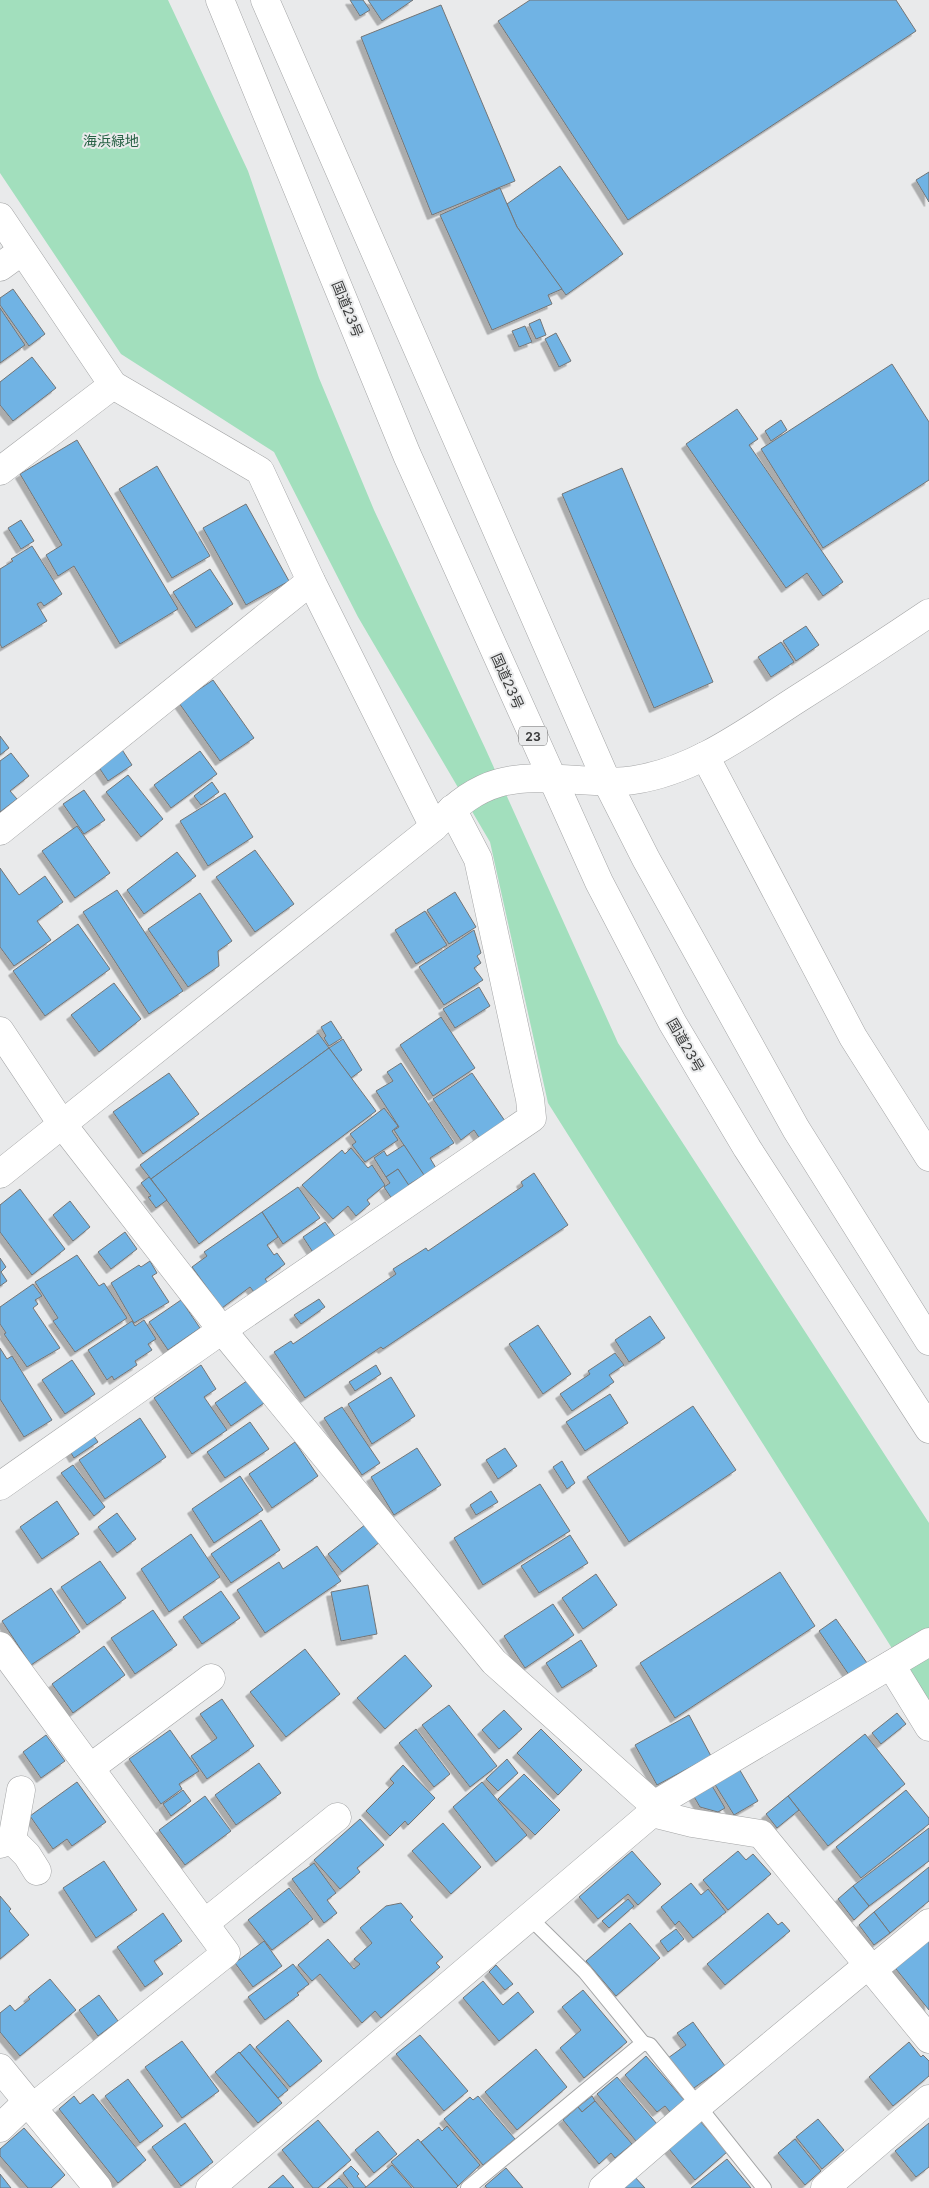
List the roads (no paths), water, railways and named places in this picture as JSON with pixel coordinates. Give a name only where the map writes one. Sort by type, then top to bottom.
[{"type":"main road","name":"国道23号","points":[[220,0],[407,455],[599,882],[672,1022],[747,1148],[929,1429]]},
{"type":"main road","points":[[264,0],[606,782],[646,859],[796,1129],[929,1341]]},
{"type":"main road","points":[[0,218],[113,385],[260,472],[311,581],[443,818],[478,859],[530,1099],[532,1118],[222,1330],[0,1486]]},
{"type":"main road","points":[[0,267],[22,251]]},
{"type":"main road","points":[[0,471],[113,385]]},
{"type":"main road","points":[[0,831],[311,581]]},
{"type":"main road","points":[[0,1174],[472,794],[495,782],[524,778],[606,782],[662,775],[705,756],[774,714],[929,613]]},
{"type":"main road","points":[[705,756],[853,1037],[929,1157]]},
{"type":"main road","points":[[0,1031],[62,1124],[222,1330],[494,1662],[653,1809],[692,1824],[761,1834],[929,2039]]},
{"type":"main road","points":[[210,2188],[653,1809],[929,1642]]},
{"type":"main road","points":[[0,1646],[226,1953],[0,2128]]},
{"type":"main road","points":[[891,1665],[929,1727]]},
{"type":"main road","points":[[90,1768],[211,1678]]},
{"type":"main road","points":[[21,1790],[6,1842],[37,1871]]},
{"type":"main road","points":[[205,1923],[337,1817]]},
{"type":"main road","points":[[603,2188],[697,2106],[870,1967],[929,1923]]},
{"type":"main road","points":[[0,2068],[98,2188]]},
{"type":"main road","points":[[826,2188],[929,2099]]},
{"type":"lane","points":[[528,1917],[585,1972],[643,2043],[650,2045],[764,2188]]},
{"type":"lane","points":[[468,2188],[643,2043]]},
{"type":"park label","name":"海浜緑地","points":[[111,140]]}]
